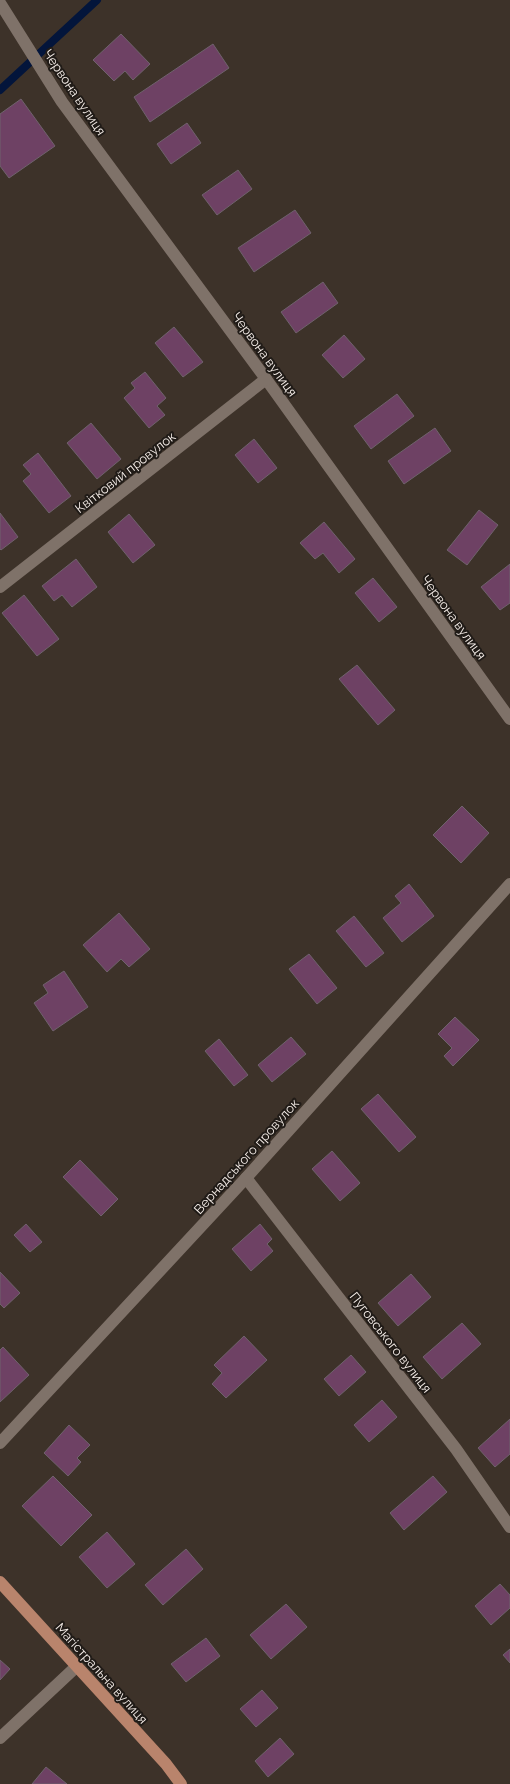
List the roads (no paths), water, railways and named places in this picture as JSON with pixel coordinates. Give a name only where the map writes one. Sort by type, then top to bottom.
[{"type":"main road","name":"Магістральна вулиця","points":[[0,1582],[166,1764],[181,1784]]},
{"type":"street","name":"Червона вулиця","points":[[0,3],[62,102],[266,379],[510,719]]},
{"type":"street","name":"Квітковий провулок","points":[[0,587],[266,379]]},
{"type":"street","name":"Вернадського провулок","points":[[0,1443],[246,1178],[510,884]]},
{"type":"street","name":"Пуговського вулиця","points":[[246,1178],[456,1449],[510,1526]]},
{"type":"street","points":[[0,1738],[77,1666]]},
{"type":"waterway","points":[[0,90],[97,0]]}]
